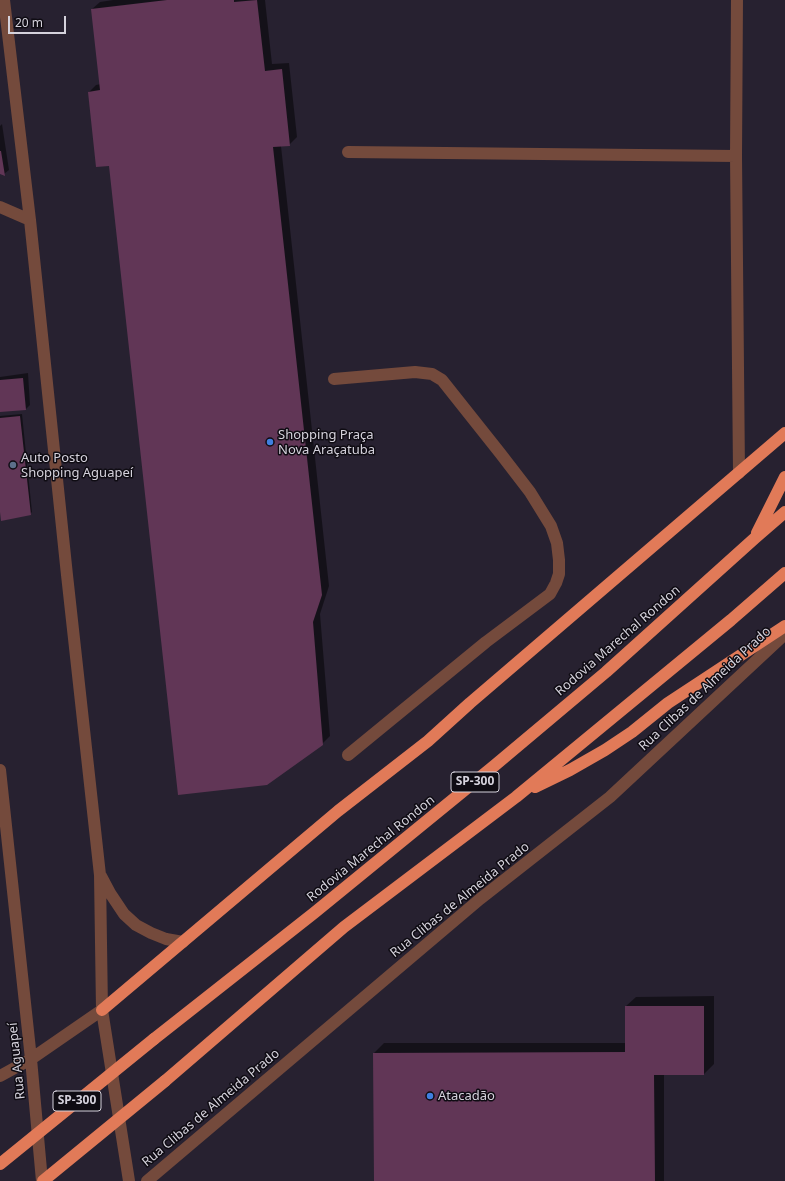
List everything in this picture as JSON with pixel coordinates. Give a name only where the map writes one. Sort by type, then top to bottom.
[{"type":"highway","points":[[102,1010],[338,811],[428,741],[470,703],[785,433]]},
{"type":"highway","points":[[755,538],[785,477]]},
{"type":"highway","name":"Rodovia Marechal Rondon","points":[[0,1164],[154,1039],[314,914],[494,766],[606,672],[785,512]]},
{"type":"highway","name":"SP-300","points":[[43,1181],[165,1081],[344,928],[516,797],[731,620],[785,573]]},
{"type":"highway","points":[[516,797],[570,770],[605,750],[632,732],[668,703],[785,626]]},
{"type":"street","points":[[4,0],[30,220],[100,875],[102,1010],[129,1181]]},
{"type":"street","points":[[737,0],[736,156],[739,472]]},
{"type":"street","points":[[348,152],[736,156]]},
{"type":"street","points":[[0,206],[30,220]]},
{"type":"street","points":[[334,379],[415,372],[432,374],[442,380],[530,492],[551,526],[557,543],[559,560],[559,574],[550,594],[486,642],[348,755]]},
{"type":"street","name":"Rua Clibas de Almeida Prado","points":[[146,1181],[480,899],[610,797],[785,634]]},
{"type":"street","name":"Rua Aguapeí","points":[[0,770],[43,1181]]},
{"type":"street","points":[[100,875],[124,914],[136,925],[166,939],[183,942]]},
{"type":"street","points":[[0,1076],[31,1059],[102,1010]]},
{"type":"building","points":[[167,0],[234,0],[234,2],[257,0],[265,71],[282,69],[290,146],[273,147],[322,595],[313,622],[323,745],[267,785],[178,795],[109,166],[96,167],[88,92],[100,90],[91,9]]},
{"type":"building","points":[[1,151],[5,176],[0,174]]},
{"type":"building","points":[[23,378],[26,410],[0,412],[0,380]]},
{"type":"building","name":"Auto Posto Shopping Aguapeí","points":[[20,416],[31,515],[1,521],[0,418]]},
{"type":"building","points":[[625,1006],[704,1006],[704,1075],[654,1075],[655,1181],[374,1181],[373,1053],[625,1052]]},
{"type":"place","name":"Shopping Praça Nova Araçatuba","points":[[270,442]]},
{"type":"place","name":"Auto Posto Shopping Aguapeí","points":[[13,465]]},
{"type":"place","name":"Atacadão","points":[[430,1096]]}]
